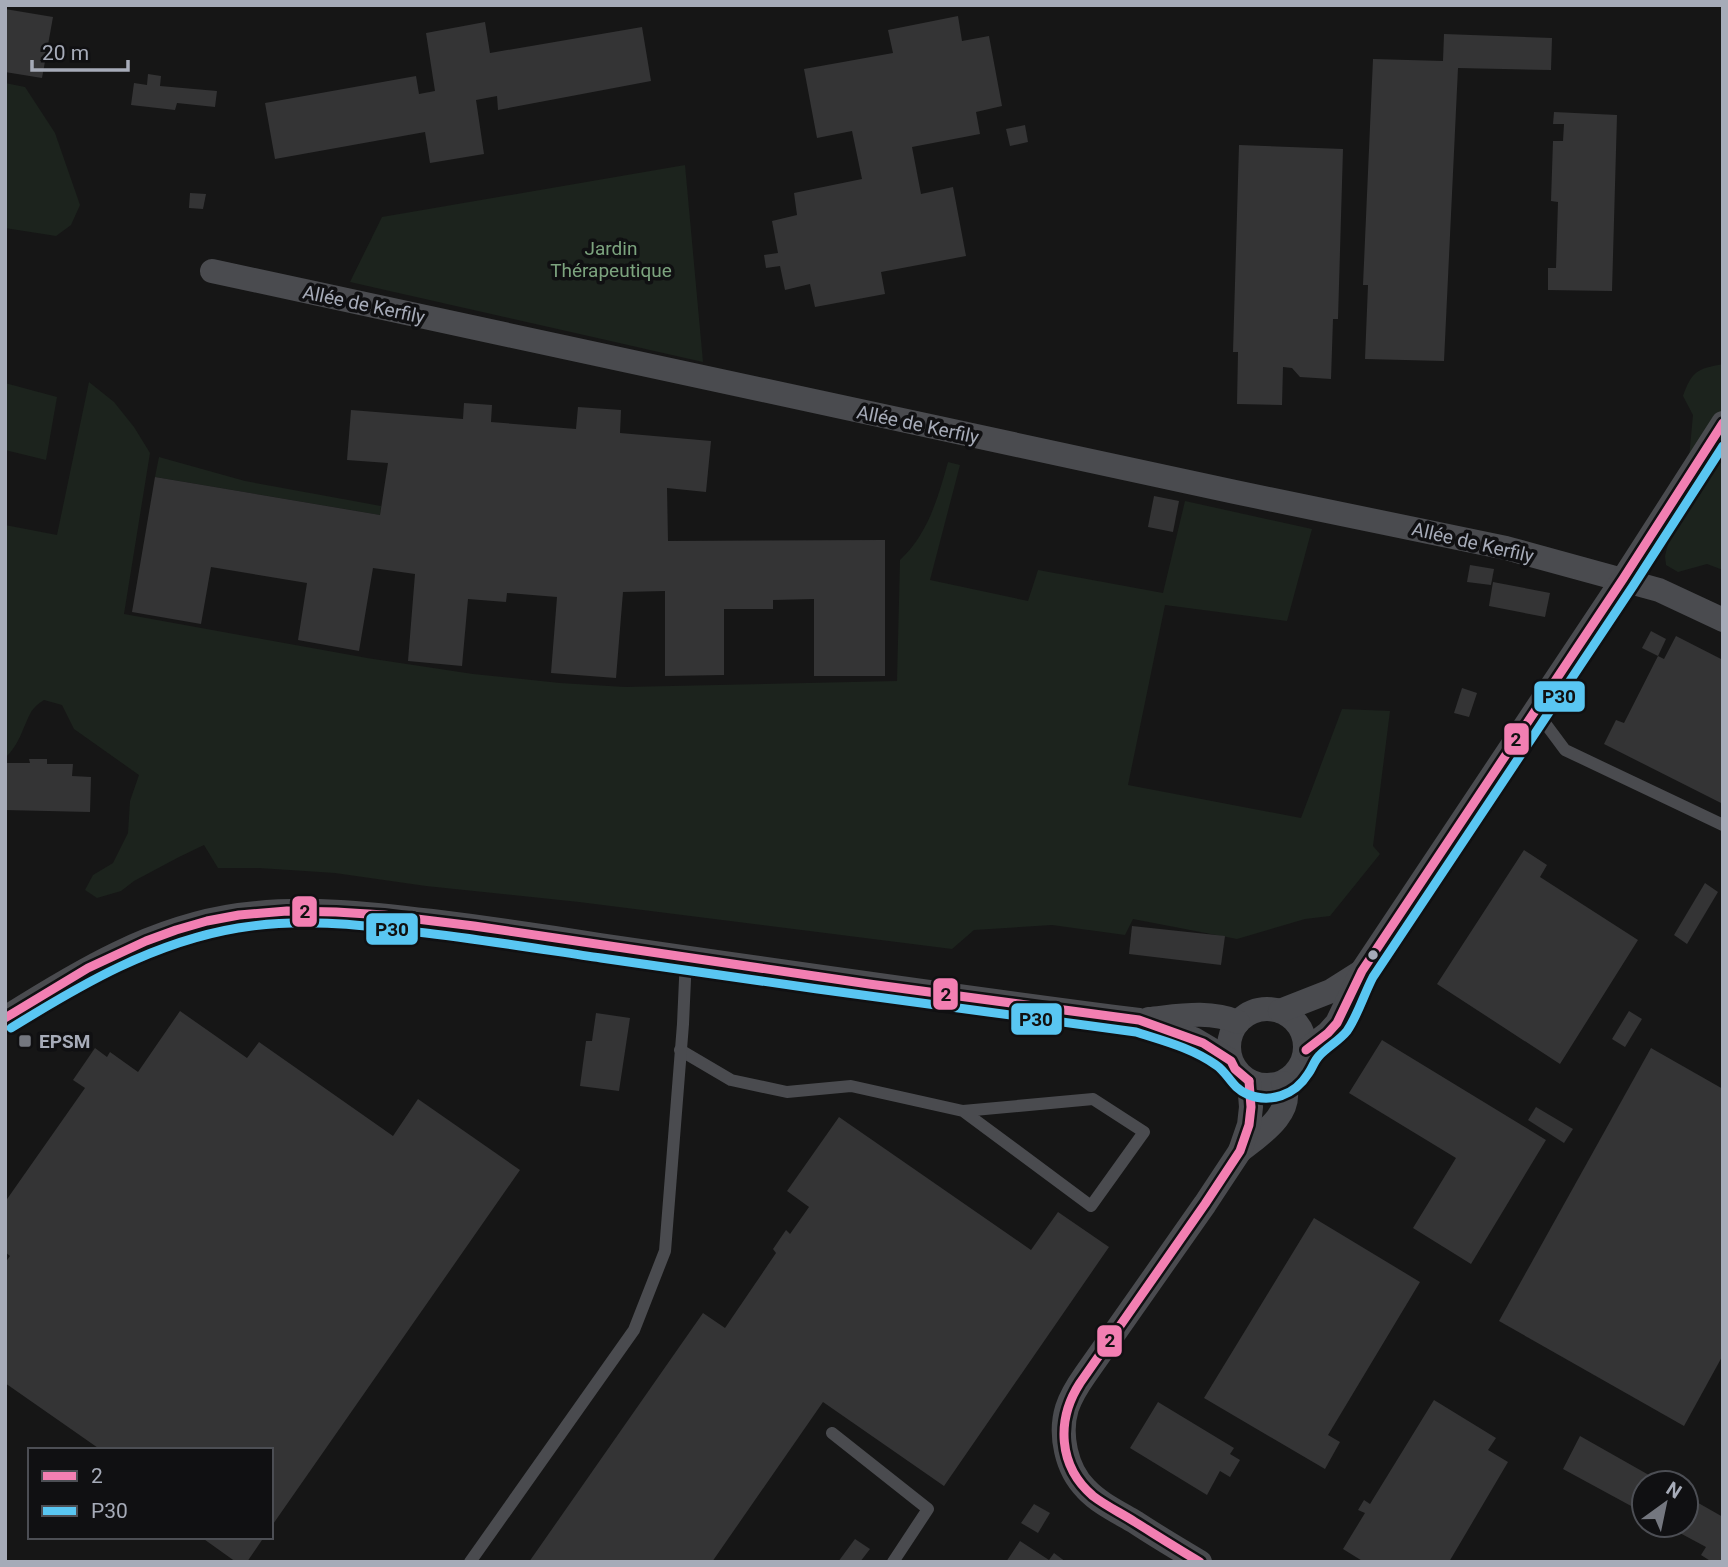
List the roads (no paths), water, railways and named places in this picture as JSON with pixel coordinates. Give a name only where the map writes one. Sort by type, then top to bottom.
[{"type":"street","name":"Allée de Kerfily","points":[[212,271],[1246,495],[1506,548],[1659,590],[1723,620]]},
{"type":"street","points":[[1306,1050],[1337,1023],[1362,971],[1623,579],[1723,423]]},
{"type":"street","points":[[5,1018],[62,983],[132,946],[185,926],[270,912],[351,912],[478,927],[1139,1020],[1194,1039],[1231,1060]]},
{"type":"street","points":[[1280,1011],[1331,991],[1362,971]]},
{"type":"street","points":[[1257,1010],[1280,1011],[1291,1017],[1299,1026],[1306,1050],[1298,1070],[1292,1077],[1271,1086],[1260,1085],[1249,1081],[1235,1069],[1228,1048],[1231,1034],[1246,1015],[1257,1010]]},
{"type":"street","points":[[1139,1020],[1180,1015],[1212,1015],[1238,1022]]},
{"type":"street","points":[[1200,1562],[1105,1504],[1086,1489],[1071,1468],[1063,1427],[1067,1409],[1085,1375],[1240,1151],[1249,1125],[1249,1081]]},
{"type":"street","points":[[1240,1151],[1265,1132],[1279,1116],[1285,1102],[1286,1090],[1283,1083]]},
{"type":"lane","points":[[1536,711],[1565,750],[1723,825]]},
{"type":"lane","points":[[470,1562],[634,1330],[665,1251],[686,957]]},
{"type":"lane","points":[[680,1050],[731,1080],[787,1092],[851,1086],[963,1111],[1093,1099],[1144,1132],[1091,1206],[963,1111]]},
{"type":"lane","points":[[832,1433],[928,1509],[894,1562]]},
{"type":"place","name":"EPSM","points":[[25,1041]]},
{"type":"park label","name":"Jardin Thérapeutique","points":[[611,259]]}]
